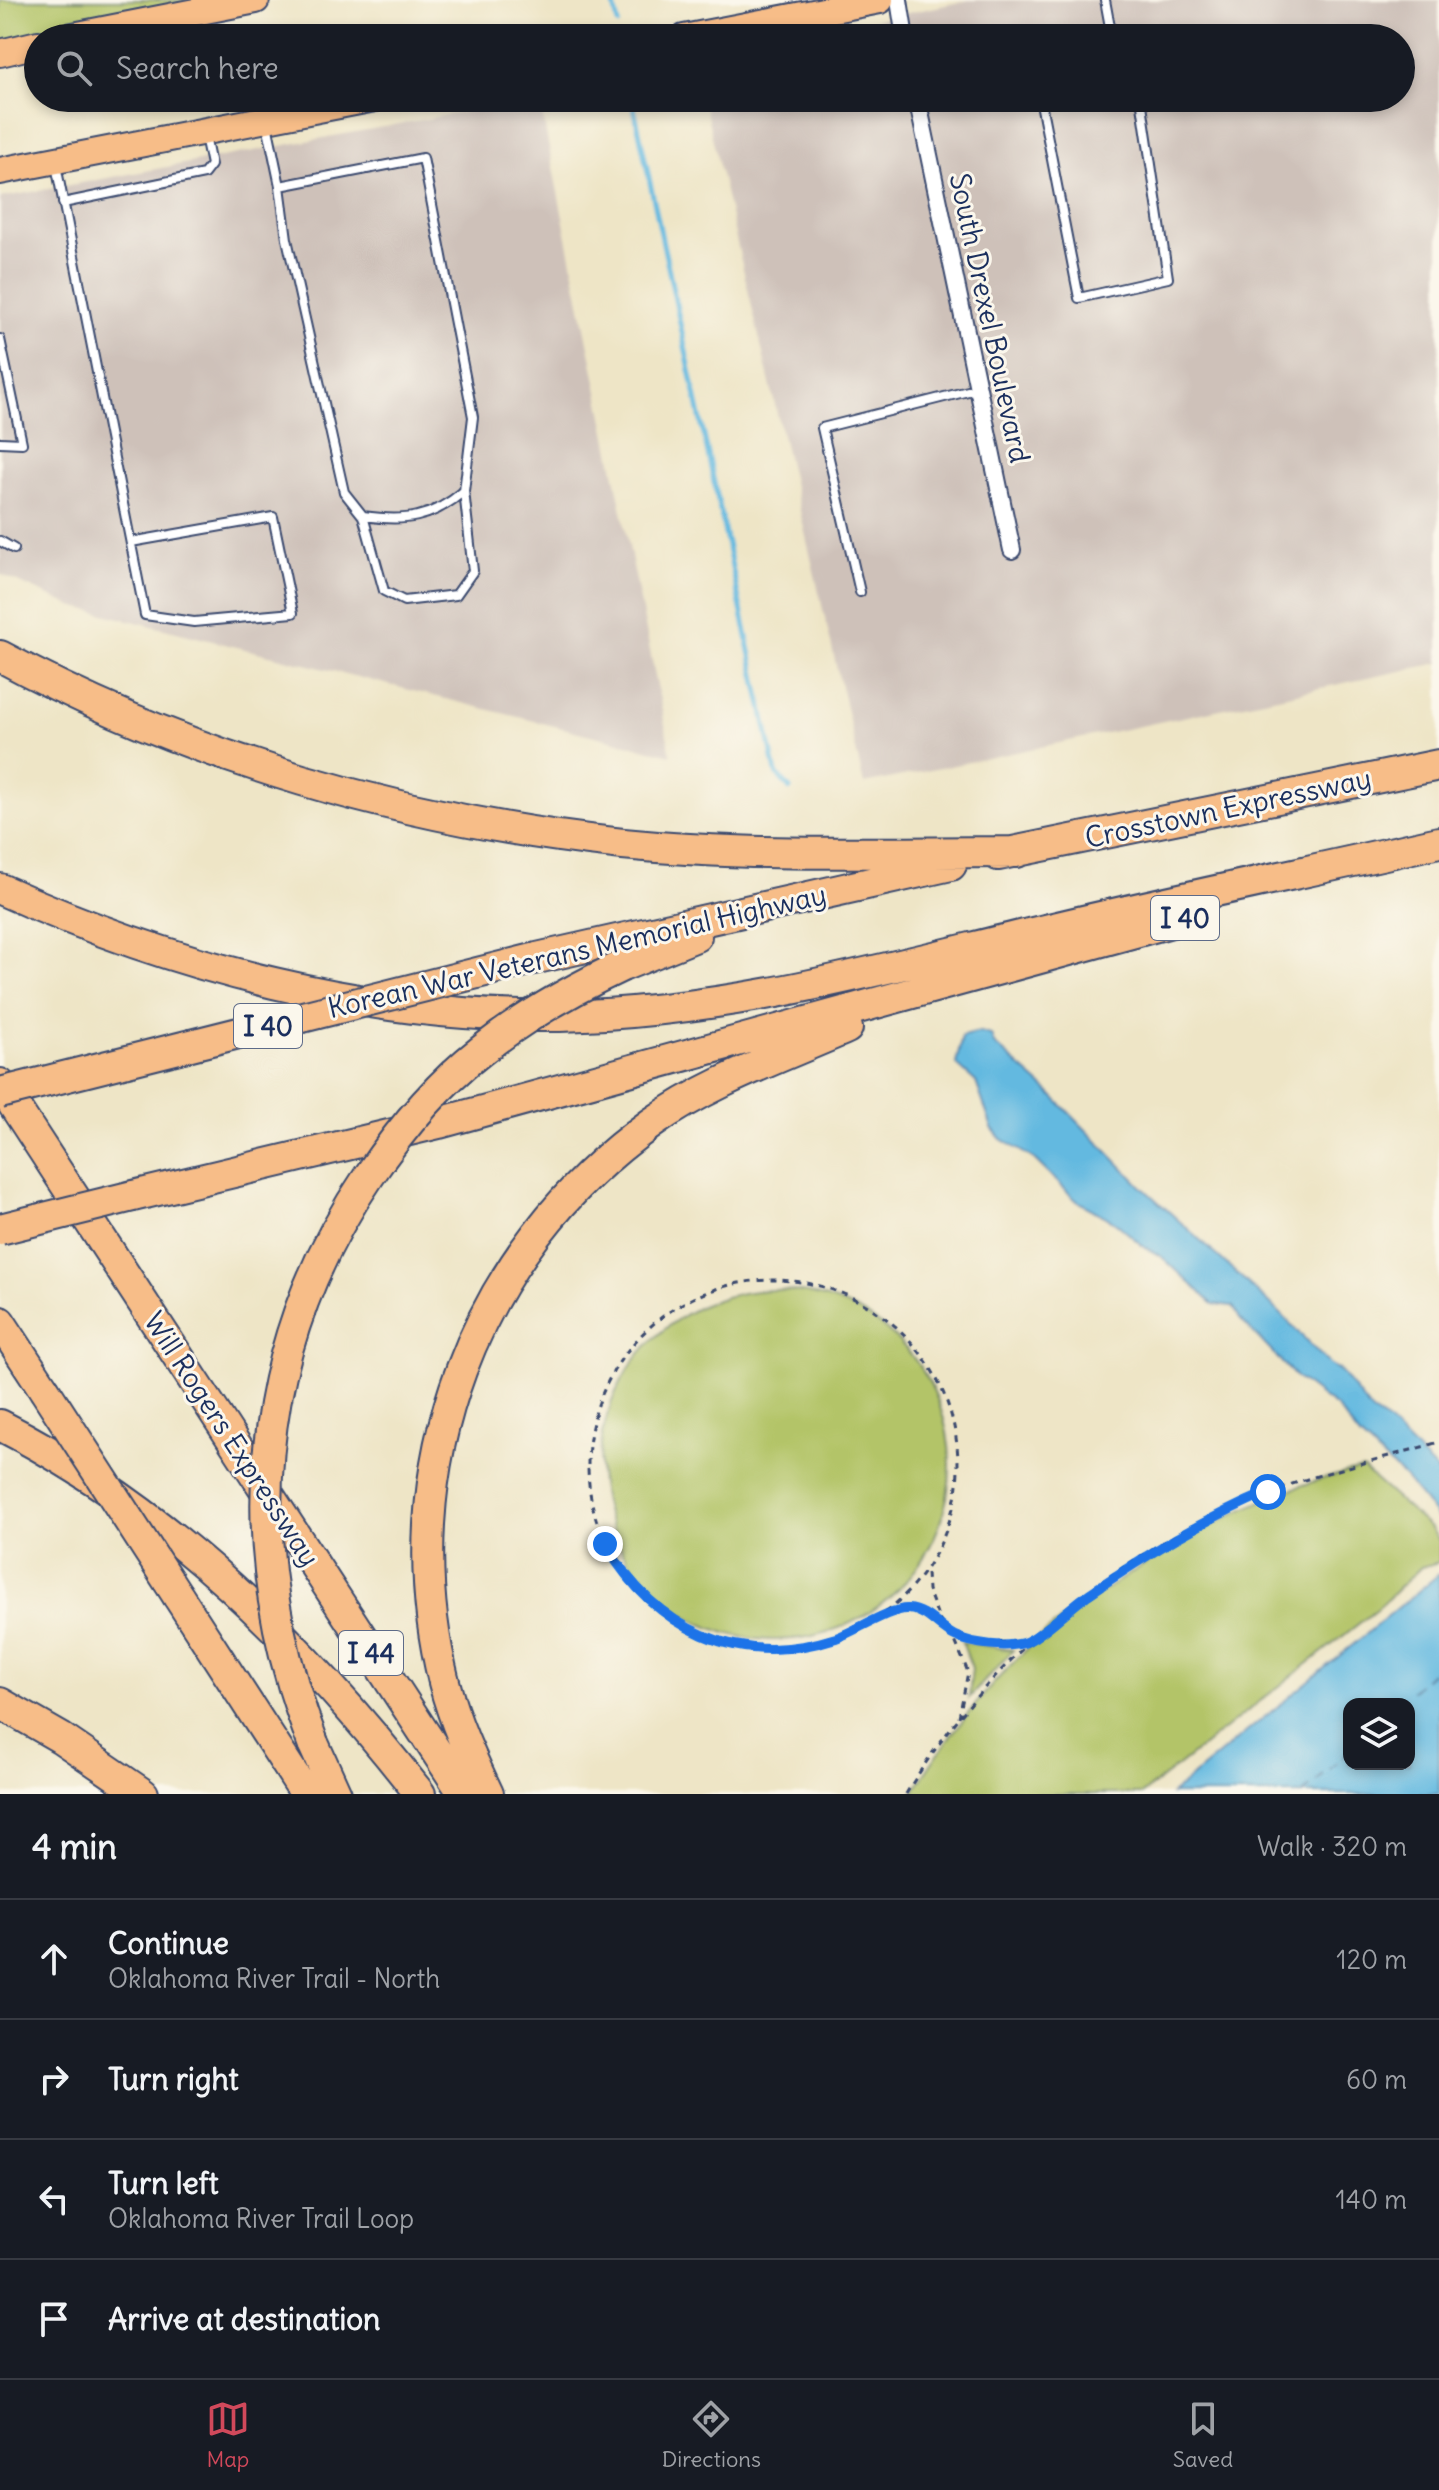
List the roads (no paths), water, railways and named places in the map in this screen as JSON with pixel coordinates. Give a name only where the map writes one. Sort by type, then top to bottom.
[{"type":"highway","points":[[0,656],[73,693],[226,754],[309,782],[454,818],[576,838],[702,850],[1017,852]]},
{"type":"highway","name":"Crosstown Expressway","points":[[1017,852],[1439,765]]},
{"type":"highway","points":[[0,889],[126,940],[270,981],[403,1005],[559,1016],[707,1005],[793,991],[1039,931],[1439,842]]},
{"type":"highway","name":"I 40","points":[[0,1229],[426,1126],[1439,850]]},
{"type":"highway","name":"Korean War Veterans Memorial Highway","points":[[0,1093],[537,958],[787,900],[1017,852]]},
{"type":"highway","points":[[336,1794],[313,1743],[280,1642],[269,1576],[265,1517],[269,1437],[279,1378],[296,1319],[337,1225],[393,1141],[430,1099],[481,1051],[556,1000],[622,966],[787,900]]},
{"type":"highway","points":[[488,1794],[463,1738],[444,1684],[433,1628],[428,1558],[430,1500],[440,1433],[457,1376],[484,1312],[506,1274],[557,1207],[597,1167],[652,1122],[727,1080],[932,990]]},
{"type":"highway","name":"Will Rogers Expressway","points":[[0,1084],[464,1794]]},
{"type":"highway","points":[[0,1322],[306,1794]]},
{"type":"highway","points":[[0,1425],[53,1454],[137,1512],[246,1598],[332,1685],[420,1794]]},
{"type":"highway","points":[[0,1703],[61,1738],[143,1794]]},
{"type":"main road","points":[[134,24],[256,0]]},
{"type":"main road","points":[[805,24],[880,0]]},
{"type":"main road","points":[[0,53],[24,47]]},
{"type":"main road","points":[[0,171],[302,112]]},
{"type":"street","points":[[899,0],[903,24]]},
{"type":"street","name":"South Drexel Boulevard","points":[[920,112],[1012,550]]},
{"type":"lane","points":[[1105,0],[1109,24]]},
{"type":"lane","points":[[1043,112],[1079,298],[1168,278],[1143,112]]},
{"type":"lane","points":[[266,119],[287,239],[344,492],[363,516],[384,591],[404,601],[456,595],[473,571],[464,491],[473,417],[423,158],[280,186]]},
{"type":"lane","points":[[63,203],[204,174],[211,165],[204,131]]},
{"type":"lane","points":[[55,160],[145,615],[194,622],[293,613],[273,517],[131,542]]},
{"type":"lane","points":[[0,339],[22,443],[0,442]]},
{"type":"lane","points":[[860,592],[822,428],[980,388]]},
{"type":"lane","points":[[363,516],[392,520],[441,511],[464,491]]},
{"type":"lane","points":[[0,541],[14,549]]},
{"type":"water","points":[[980,1032],[991,1035],[994,1044],[1050,1093],[1142,1187],[1278,1311],[1329,1364],[1340,1371],[1372,1412],[1387,1421],[1439,1473],[1439,1520],[1406,1479],[1360,1437],[1337,1408],[1296,1377],[1240,1319],[1233,1306],[1213,1304],[1161,1256],[1144,1247],[1115,1222],[1077,1201],[1034,1159],[1001,1139],[992,1128],[976,1082],[956,1064],[962,1036]]},
{"type":"water","points":[[1439,1574],[1439,1794],[1171,1794]]},
{"type":"waterway","points":[[613,0],[618,24]]},
{"type":"waterway","points":[[635,112],[776,773],[790,789]]}]
